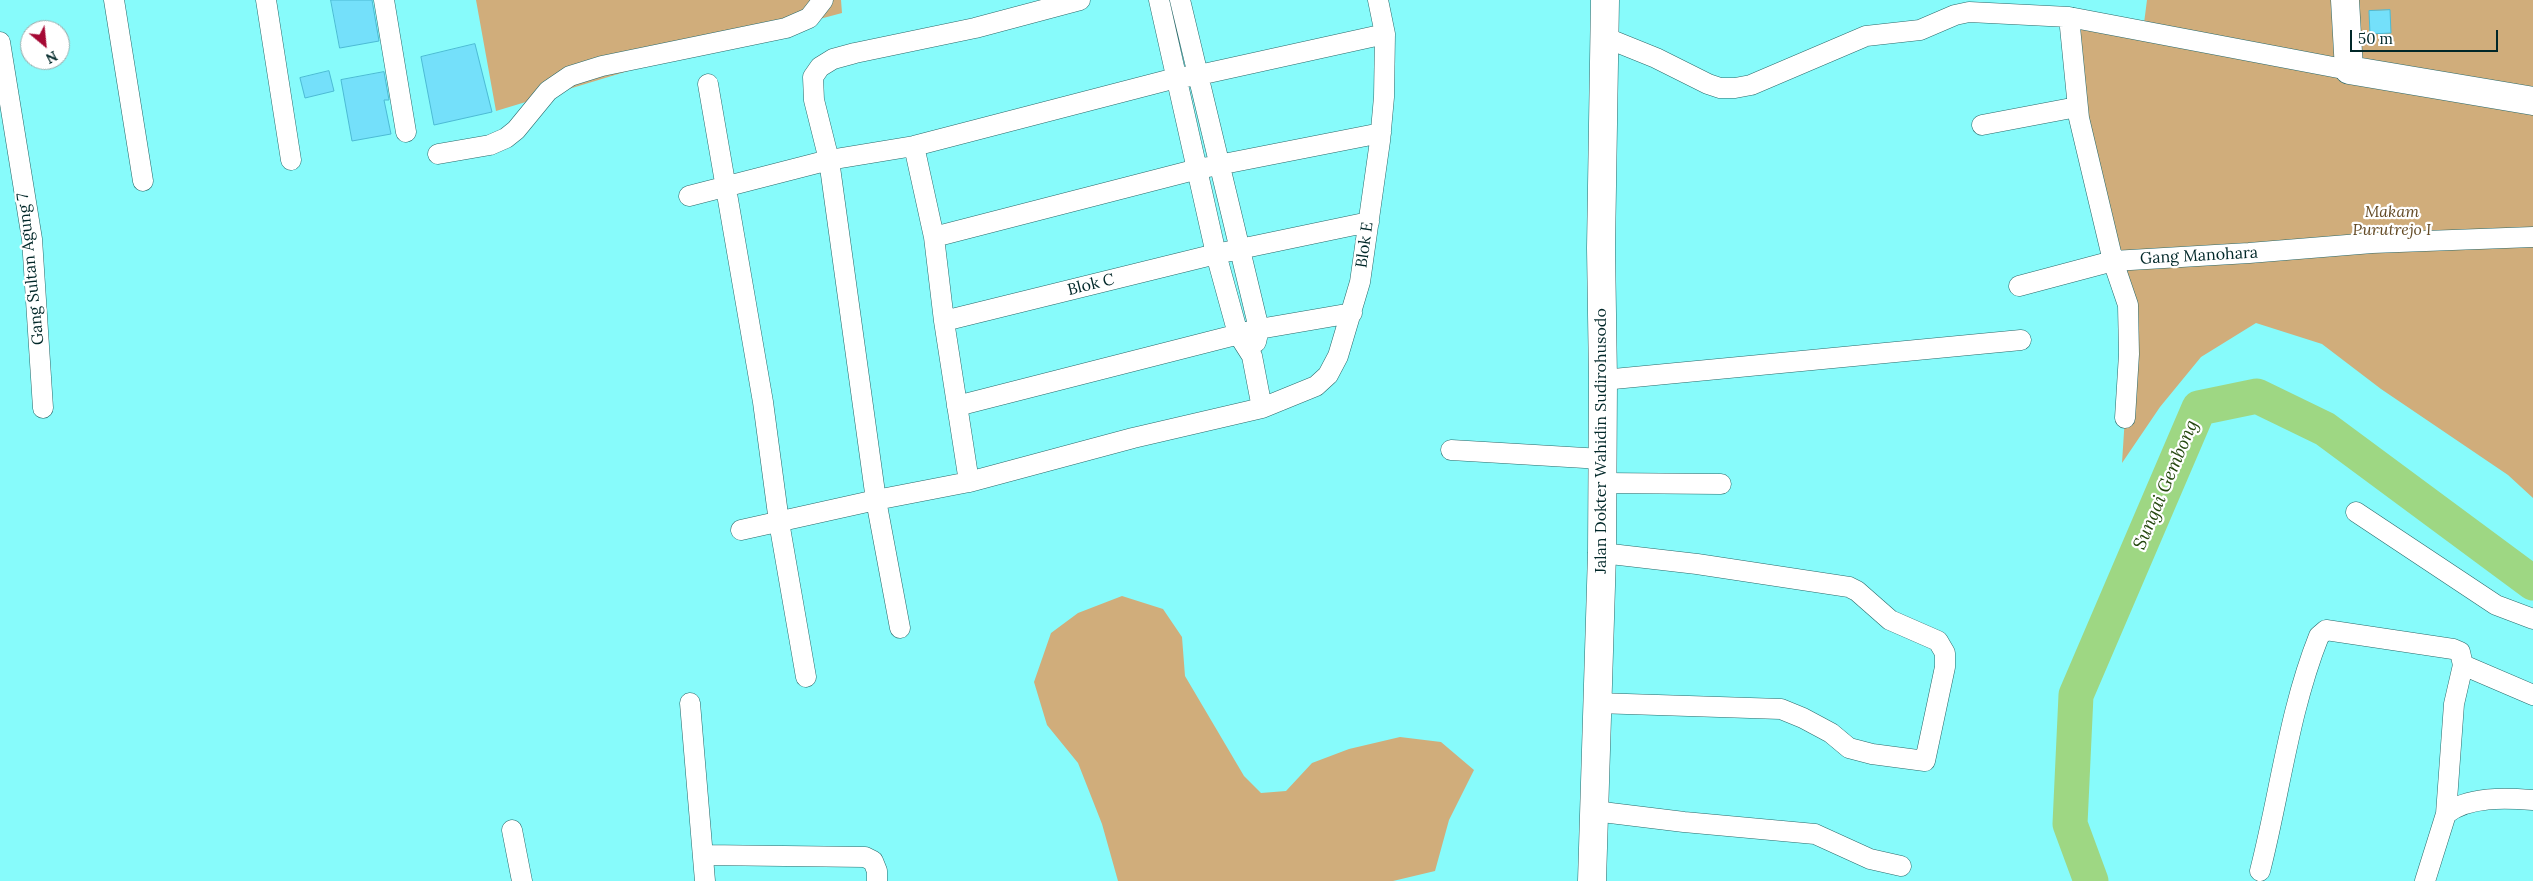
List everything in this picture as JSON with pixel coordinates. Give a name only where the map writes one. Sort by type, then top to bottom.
[{"type":"main road","name":"Jalan Dokter Wahidin Sudirohusodo","points":[[1592,881],[1602,553],[1603,380],[1601,248],[1605,0]]},
{"type":"main road","points":[[2345,0],[2349,70],[2533,101]]},
{"type":"street","points":[[114,0],[143,181]]},
{"type":"street","points":[[266,0],[292,160]]},
{"type":"street","points":[[384,0],[406,132]]},
{"type":"street","points":[[438,154],[490,144],[506,138],[516,130],[548,91],[570,76],[602,66],[786,28],[809,18],[823,0]]},
{"type":"street","points":[[900,628],[876,500],[829,160],[814,100],[813,77],[820,68],[832,59],[855,52],[975,28],[1080,0]]},
{"type":"street","points":[[1159,0],[1216,254],[1238,334],[1252,356],[1262,408]]},
{"type":"street","points":[[1180,0],[1199,75],[1238,250],[1259,329],[1252,356]]},
{"type":"street","name":"Blok E","points":[[741,530],[876,500],[969,482],[1133,438],[1262,408],[1316,386],[1328,375],[1338,356],[1360,282],[1381,133],[1385,34],[1378,0]]},
{"type":"street","points":[[1604,37],[1656,58],[1720,88],[1751,85],[1866,36],[1920,30],[1955,15],[1969,12],[2069,17],[2349,70]]},
{"type":"street","points":[[2069,17],[2077,107],[2113,261],[2128,305],[2129,354],[2125,418]]},
{"type":"street","points":[[689,196],[829,160],[914,146],[1176,78],[1199,75],[1385,34]]},
{"type":"street","name":"Gang Sultan Agung 7","points":[[0,42],[32,240],[43,408]]},
{"type":"street","points":[[708,84],[763,402],[779,522],[806,677]]},
{"type":"street","points":[[1982,126],[2077,107]]},
{"type":"street","points":[[934,237],[1219,164],[1381,133]]},
{"type":"street","points":[[914,146],[934,237],[944,321],[969,482]]},
{"type":"street","name":"Blok C","points":[[944,321],[1216,254],[1369,222]]},
{"type":"street","name":"Gang Manohara","points":[[2018,286],[2113,261],[2372,243],[2533,237]]},
{"type":"street","points":[[958,406],[1238,334],[1352,312]]},
{"type":"street","points":[[1603,380],[2020,340]]},
{"type":"street","points":[[1450,450],[1602,471],[1721,484]]},
{"type":"street","points":[[2356,512],[2496,605],[2533,619]]},
{"type":"street","points":[[1596,703],[1781,710],[1803,718],[1830,733],[1849,748],[1872,754],[1925,761],[1945,667],[1945,653],[1938,641],[1890,620],[1865,597],[1849,587],[1697,564],[1602,553]]},
{"type":"street","points":[[2260,871],[2276,808],[2296,704],[2316,643],[2323,632],[2330,630],[2453,649],[2460,652],[2463,665],[2454,704],[2446,814],[2425,881]]},
{"type":"street","points":[[2463,665],[2533,695]]},
{"type":"street","points":[[690,703],[705,881]]},
{"type":"street","points":[[2446,814],[2462,804],[2512,799],[2533,800]]},
{"type":"street","points":[[1594,811],[1684,822],[1815,834],[1870,859],[1901,866]]},
{"type":"street","points":[[512,830],[522,881]]},
{"type":"street","points":[[704,855],[865,857],[873,861],[877,871],[877,881]]},
{"type":"green space","points":[[476,0],[841,0],[842,13],[648,65],[496,111]]},
{"type":"green space","name":"Makam Purutrejo I","points":[[2147,0],[2533,0],[2533,498],[2508,475],[2381,389],[2322,344],[2256,323],[2201,357],[2160,407],[2122,463],[2129,354],[2069,17],[2143,31]]},
{"type":"green space","points":[[1122,596],[1163,609],[1182,637],[1185,676],[1244,776],[1261,793],[1286,791],[1312,763],[1349,749],[1400,737],[1441,742],[1474,770],[1449,820],[1435,871],[1393,881],[1118,881],[1102,824],[1078,763],[1047,725],[1034,682],[1051,633],[1078,613]]},
{"type":"building","points":[[331,0],[372,0],[379,41],[340,48]]},
{"type":"building","points":[[2390,10],[2391,33],[2370,34],[2369,11]]},
{"type":"building","points":[[475,44],[492,112],[434,125],[421,57]]},
{"type":"building","points":[[329,71],[334,91],[305,98],[300,78]]},
{"type":"building","points":[[384,72],[389,100],[384,100],[391,134],[352,141],[341,80]]},
{"type":"waterway","name":"Sungai Gembong","points":[[2091,881],[2070,824],[2076,695],[2199,408],[2257,396],[2325,429],[2533,583]]}]
